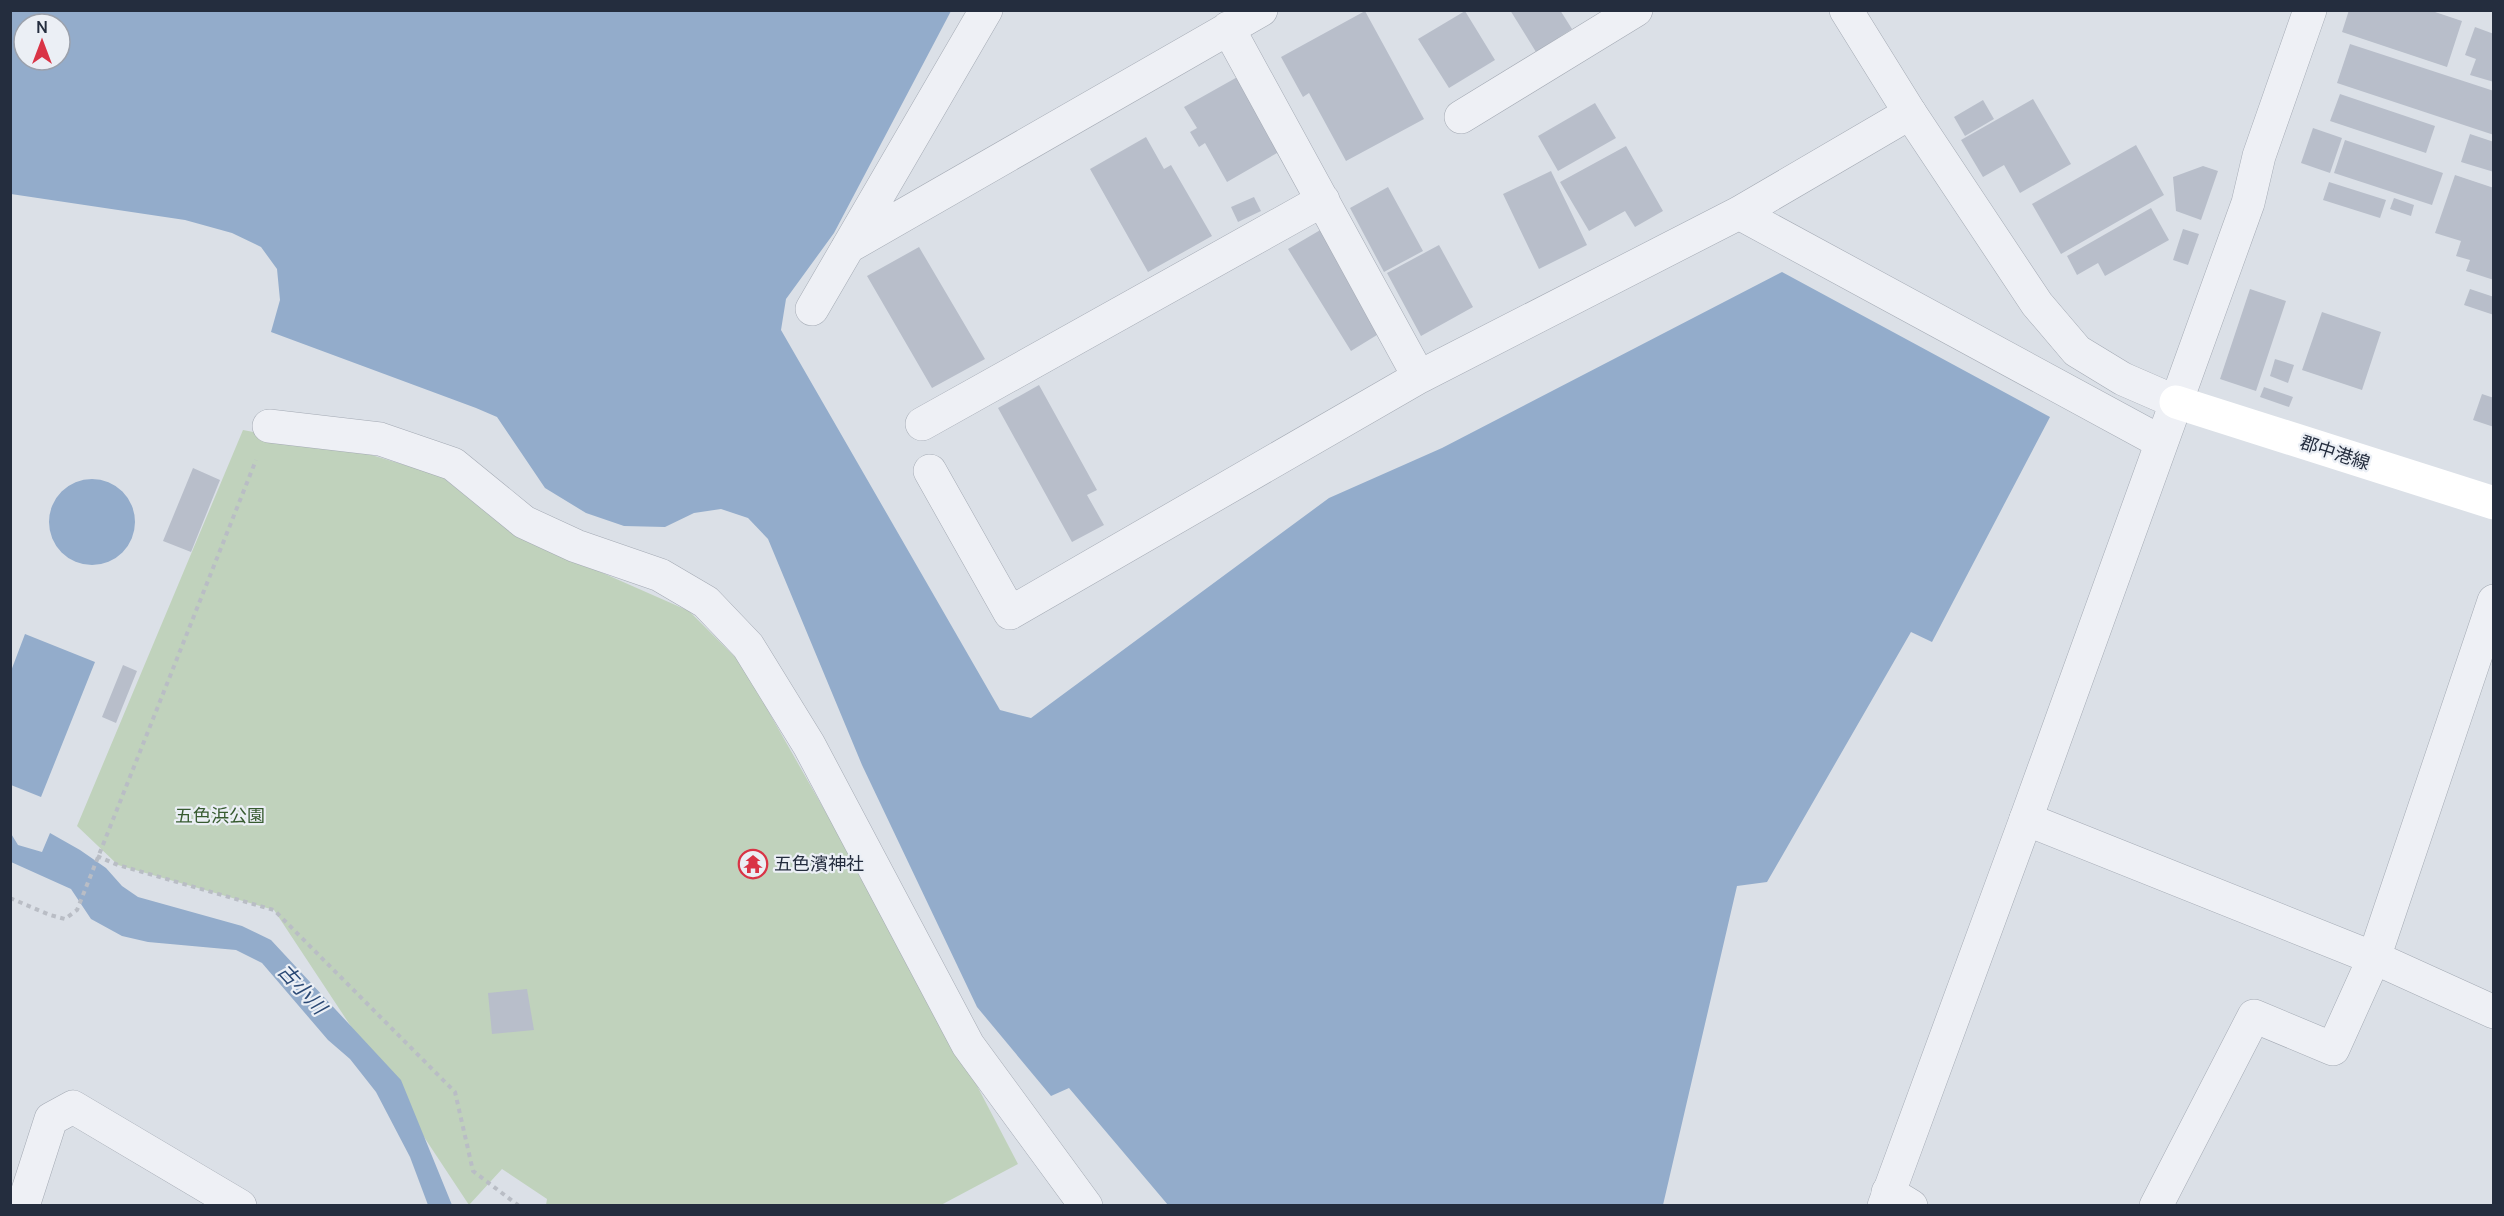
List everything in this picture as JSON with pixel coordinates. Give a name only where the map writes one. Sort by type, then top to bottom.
[{"type":"main road","name":"郡中港線","points":[[2176,402],[2493,503]]},
{"type":"street","points":[[812,309],[986,10]]},
{"type":"street","points":[[1461,117],[1636,10]]},
{"type":"street","points":[[1846,10],[1910,113],[2037,304],[2078,351],[2123,379],[2176,402]]},
{"type":"street","points":[[1894,1201],[2026,819],[2248,203],[2259,156],[2310,10]]},
{"type":"street","points":[[848,247],[1259,11]]},
{"type":"street","points":[[1228,28],[1419,377]]},
{"type":"street","points":[[930,471],[1010,613],[1419,377],[1738,213],[1910,113]]},
{"type":"street","points":[[922,424],[1323,200]]},
{"type":"street","points":[[1738,213],[2161,442]]},
{"type":"street","points":[[269,426],[380,439],[453,464],[524,522],[576,546],[660,575],[706,602],[748,646],[809,745],[968,1045],[1086,1206]]},
{"type":"street","points":[[2156,1206],[2254,1016],[2333,1049],[2374,958],[2493,601]]},
{"type":"street","points":[[2026,819],[2374,958],[2493,1011]]},
{"type":"street","points":[[22,1206],[51,1119],[73,1107],[240,1206]]},
{"type":"path","points":[[10,898],[50,915],[65,918],[77,910],[269,426]]},
{"type":"path","points":[[97,856],[118,865],[273,910],[455,1092],[473,1171],[519,1206]]},
{"type":"green space","name":"五色浜公園","points":[[243,430],[365,453],[441,476],[512,533],[689,611],[741,663],[930,996],[1018,1164],[941,1205],[546,1205],[547,1199],[502,1169],[469,1205],[274,910],[118,865],[77,826]]},
{"type":"water","points":[[11,10],[951,11],[834,233],[786,299],[781,330],[1000,710],[1031,718],[1329,498],[1442,448],[1782,272],[2050,417],[1932,642],[1911,632],[1767,882],[1737,886],[1663,1205],[1168,1205],[1069,1088],[1051,1096],[977,1007],[862,765],[768,539],[748,518],[721,509],[694,513],[665,527],[624,526],[586,513],[545,488],[497,417],[271,332],[280,300],[277,269],[261,247],[232,233],[185,220],[11,194]]},
{"type":"water","points":[[92,479],[108,483],[122,492],[131,506],[135,522],[131,538],[122,552],[108,561],[92,565],[76,561],[62,552],[53,538],[49,522],[53,506],[62,492],[76,483]]},
{"type":"water","points":[[25,634],[95,662],[41,797],[11,785],[11,671]]},
{"type":"water","name":"古小川","points":[[10,832],[18,845],[42,852],[50,833],[106,868],[122,886],[138,897],[242,926],[271,940],[401,1080],[452,1205],[428,1205],[410,1157],[376,1092],[350,1059],[328,1040],[262,963],[236,950],[148,942],[122,936],[91,919],[71,889],[11,862]]},
{"type":"building","points":[[1510,10],[1560,10],[1572,29],[1536,52]]},
{"type":"building","points":[[2349,10],[2429,10],[2462,21],[2447,67],[2342,32]]},
{"type":"building","points":[[1365,11],[1424,119],[1346,161],[1309,93],[1303,97],[1281,57]]},
{"type":"building","points":[[1465,11],[1495,60],[1449,88],[1418,39]]},
{"type":"building","points":[[2475,27],[2494,34],[2494,82],[2470,75],[2476,59],[2465,55]]},
{"type":"building","points":[[2350,44],[2494,91],[2494,135],[2337,83]]},
{"type":"building","points":[[1241,75],[1284,149],[1227,182],[1205,143],[1199,147],[1190,132],[1197,128],[1184,107]]},
{"type":"building","points":[[2340,94],[2435,126],[2426,153],[2330,121]]},
{"type":"building","points":[[2033,99],[2071,164],[2020,193],[2004,165],[1983,177],[1961,140]]},
{"type":"building","points":[[1983,100],[1994,119],[1965,136],[1954,117]]},
{"type":"building","points":[[1595,103],[1616,138],[1558,171],[1538,136]]},
{"type":"building","points":[[2313,128],[2342,138],[2330,173],[2301,163]]},
{"type":"building","points":[[2470,134],[2494,142],[2494,172],[2461,162]]},
{"type":"building","points":[[1146,137],[1164,169],[1171,165],[1212,236],[1148,272],[1090,169]]},
{"type":"building","points":[[2345,140],[2443,173],[2432,205],[2334,173]]},
{"type":"building","points":[[2136,145],[2164,195],[2061,254],[2032,204]]},
{"type":"building","points":[[1626,146],[1663,211],[1635,227],[1625,211],[1589,231],[1560,182]]},
{"type":"building","points":[[2203,166],[2218,171],[2201,220],[2176,211],[2173,177]]},
{"type":"building","points":[[1551,171],[1587,245],[1539,269],[1503,194]]},
{"type":"building","points":[[2455,175],[2494,188],[2494,280],[2466,271],[2470,260],[2456,256],[2461,241],[2435,233]]},
{"type":"building","points":[[2329,182],[2386,200],[2380,218],[2323,200]]},
{"type":"building","points":[[1388,187],[1423,251],[1384,272],[1350,208]]},
{"type":"building","points":[[1254,197],[1261,211],[1238,222],[1231,207]]},
{"type":"building","points":[[2394,198],[2414,205],[2411,216],[2390,209]]},
{"type":"building","points":[[2151,208],[2169,240],[2105,276],[2098,263],[2077,275],[2067,256]]},
{"type":"building","points":[[1322,229],[1385,330],[1351,351],[1288,249]]},
{"type":"building","points":[[2183,229],[2199,234],[2188,265],[2173,260]]},
{"type":"building","points":[[1439,245],[1473,307],[1421,336],[1387,273]]},
{"type":"building","points":[[919,247],[985,359],[932,388],[867,276]]},
{"type":"building","points":[[2250,289],[2286,301],[2256,391],[2220,379]]},
{"type":"building","points":[[2470,289],[2494,297],[2494,315],[2464,305]]},
{"type":"building","points":[[2322,312],[2381,332],[2362,390],[2302,370]]},
{"type":"building","points":[[2275,359],[2294,365],[2288,383],[2270,376]]},
{"type":"building","points":[[1039,385],[1097,490],[1087,495],[1104,525],[1072,542],[998,408]]},
{"type":"building","points":[[2264,387],[2293,397],[2289,407],[2260,397]]},
{"type":"building","points":[[2482,394],[2494,398],[2494,427],[2473,420]]},
{"type":"building","points":[[193,468],[220,480],[191,552],[163,541]]},
{"type":"building","points":[[123,665],[137,671],[116,723],[102,717]]},
{"type":"building","points":[[527,989],[534,1030],[492,1034],[488,993]]},
{"type":"place","name":"五色濱神社","points":[[753,864]]}]
